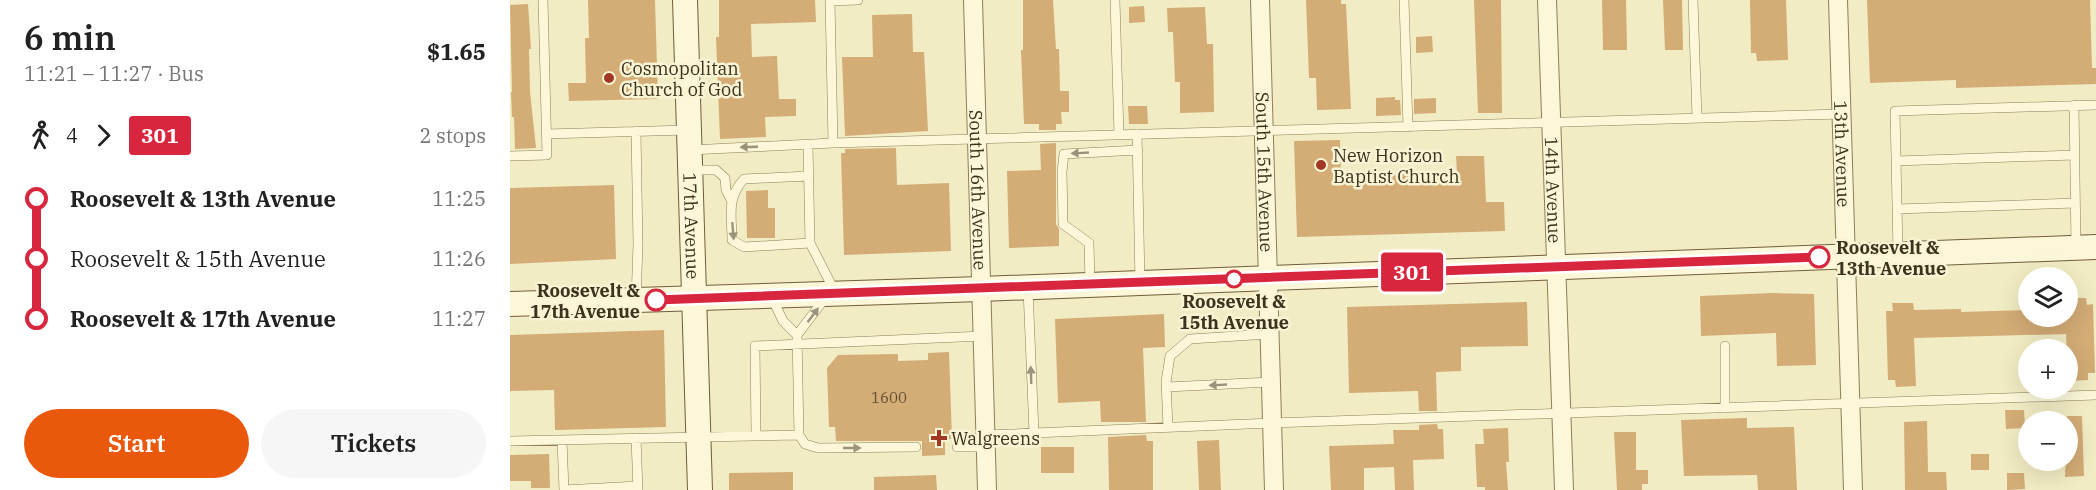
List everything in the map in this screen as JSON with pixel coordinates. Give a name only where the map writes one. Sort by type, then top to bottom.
[{"type":"main road","name":"17th Avenue","points":[[685,0],[700,490]]},
{"type":"main road","points":[[510,304],[2086,248]]},
{"type":"street","name":"South 16th Avenue","points":[[973,0],[987,490]]},
{"type":"street","name":"South 15th Avenue","points":[[1260,0],[1274,490]]},
{"type":"street","name":"14th Avenue","points":[[1547,0],[1564,490]]},
{"type":"street","name":"13th Avenue","points":[[1838,0],[1852,490]]},
{"type":"lane","points":[[510,156],[547,155],[543,0]]},
{"type":"lane","points":[[833,143],[830,0],[858,0]]},
{"type":"lane","points":[[1115,0],[1119,135]]},
{"type":"lane","points":[[1404,0],[1407,127]]},
{"type":"lane","points":[[1693,0],[1696,118]]},
{"type":"lane","points":[[2074,105],[2075,203],[2086,248]]},
{"type":"lane","points":[[1898,255],[1895,111],[2096,105]]},
{"type":"lane","points":[[690,150],[833,143],[1842,114]]},
{"type":"lane","points":[[546,134],[636,131],[690,150],[725,178],[726,190],[731,200],[732,240],[744,247],[810,243]]},
{"type":"lane","points":[[636,131],[638,245],[636,300]]},
{"type":"lane","points":[[1137,134],[1140,282]]},
{"type":"lane","points":[[797,340],[832,294],[810,243],[808,145]]},
{"type":"lane","points":[[1090,284],[1089,243],[1064,224],[1062,172],[1064,154],[1138,150]]},
{"type":"lane","points":[[1896,161],[2074,155]]},
{"type":"lane","points":[[731,200],[744,179],[809,176]]},
{"type":"lane","points":[[1897,209],[2075,203]]},
{"type":"lane","points":[[1028,287],[1034,433]]},
{"type":"lane","points":[[771,296],[783,321],[797,340],[799,435],[805,444],[818,448],[916,447]]},
{"type":"lane","points":[[1168,427],[1167,387],[1170,356],[1190,339],[1269,334]]},
{"type":"lane","points":[[756,435],[755,346],[797,340],[982,336]]},
{"type":"lane","points":[[1725,345],[1725,408]]},
{"type":"lane","points":[[1167,387],[1270,382]]},
{"type":"lane","points":[[957,447],[1034,433],[2096,395]]},
{"type":"lane","points":[[510,441],[799,435]]},
{"type":"lane","points":[[562,440],[564,490],[638,488],[636,438]]},
{"type":"building","points":[[588,0],[655,0],[658,99],[569,101],[568,83],[586,83],[585,38],[589,38]]},
{"type":"building","points":[[719,0],[815,0],[816,22],[751,24],[752,57],[777,56],[779,99],[796,99],[796,116],[765,117],[766,137],[720,139],[716,37],[719,37]]},
{"type":"building","points":[[1023,0],[1053,0],[1056,49],[1059,49],[1060,91],[1069,91],[1069,112],[1061,112],[1062,124],[1056,124],[1056,130],[1039,130],[1039,124],[1024,124],[1021,50],[1023,50]]},
{"type":"building","points":[[1306,0],[1341,0],[1341,4],[1346,4],[1351,109],[1317,110],[1316,78],[1309,78]]},
{"type":"building","points":[[1474,0],[1501,0],[1502,113],[1478,113]]},
{"type":"building","points":[[1602,0],[1626,0],[1627,50],[1603,50]]},
{"type":"building","points":[[1663,0],[1682,0],[1683,50],[1665,50]]},
{"type":"building","points":[[1750,0],[1786,0],[1788,60],[1757,61],[1756,53],[1751,53]]},
{"type":"building","points":[[1867,0],[2090,0],[2092,68],[2096,68],[2096,84],[1956,88],[1956,80],[1870,83]]},
{"type":"building","points":[[528,4],[531,49],[529,49],[530,92],[536,148],[515,149],[511,92],[510,5]]},
{"type":"building","points":[[1144,6],[1145,22],[1129,23],[1129,7]]},
{"type":"building","points":[[1205,7],[1207,44],[1213,44],[1214,112],[1180,113],[1180,82],[1175,82],[1173,32],[1168,32],[1167,8]]},
{"type":"building","points":[[912,14],[913,52],[924,52],[928,131],[845,136],[842,57],[873,57],[872,15]]},
{"type":"building","points":[[1432,36],[1433,52],[1416,53],[1416,37]]},
{"type":"building","points":[[1395,97],[1395,100],[1400,100],[1401,115],[1376,116],[1376,98]]},
{"type":"building","points":[[1436,98],[1436,113],[1414,114],[1414,99]]},
{"type":"building","points":[[1128,106],[1147,106],[1148,124],[1129,124]]},
{"type":"building","points":[[1340,140],[1341,176],[1457,173],[1456,156],[1484,156],[1486,202],[1504,202],[1505,231],[1297,237],[1294,141]]},
{"type":"building","points":[[1056,143],[1056,224],[1059,229],[1059,246],[1009,248],[1007,171],[1041,170],[1040,144]]},
{"type":"building","points":[[896,148],[897,185],[949,183],[951,251],[844,255],[841,153],[845,153],[845,149]]},
{"type":"building","points":[[614,185],[616,259],[510,264],[510,188]]},
{"type":"building","points":[[768,190],[768,208],[775,208],[775,238],[747,238],[746,191]]},
{"type":"building","points":[[1814,294],[1816,365],[1777,366],[1776,333],[1701,336],[1700,296]]},
{"type":"building","points":[[2078,298],[2086,298],[2087,305],[2093,304],[2095,373],[2088,373],[2088,380],[2078,380],[2078,339],[2066,339],[2066,334],[1914,338],[1916,386],[1896,387],[1895,380],[1888,380],[1886,311],[1893,311],[1892,303],[1913,303],[1914,310],[1961,309],[1961,312],[2018,310],[2018,327],[2078,327]]},
{"type":"building","points":[[1527,302],[1528,346],[1461,347],[1461,371],[1436,372],[1437,411],[1419,411],[1418,391],[1349,393],[1347,307]]},
{"type":"building","points":[[1164,314],[1165,347],[1143,348],[1146,422],[1101,422],[1100,401],[1058,403],[1055,319]]},
{"type":"building","points":[[664,330],[666,427],[555,430],[554,390],[510,391],[510,335]]},
{"type":"building","name":"Walgreens","points":[[949,352],[952,439],[945,439],[945,455],[922,456],[922,441],[836,441],[835,427],[829,427],[827,368],[838,355],[898,354],[898,361],[928,360],[928,353]]},
{"type":"building","points":[[2005,410],[2024,410],[2018,411],[2018,428],[2006,429]]},
{"type":"building","points":[[2078,416],[2082,416],[2084,476],[2065,477],[2065,471],[2078,471]]},
{"type":"building","points":[[1747,418],[1747,428],[1794,427],[1797,490],[1758,490],[1757,475],[1684,476],[1681,420]]},
{"type":"building","points":[[1927,421],[1928,472],[1946,472],[1947,490],[1905,490],[1904,422]]},
{"type":"building","points":[[1437,424],[1438,429],[1443,429],[1444,459],[1413,460],[1414,490],[1395,490],[1394,467],[1364,468],[1364,490],[1331,490],[1329,446],[1394,444],[1393,430],[1419,430],[1419,425]]},
{"type":"building","points":[[1508,428],[1509,462],[1506,462],[1508,490],[1485,490],[1485,487],[1477,487],[1475,444],[1484,444],[1483,429]]},
{"type":"building","points":[[1614,432],[1636,432],[1636,470],[1648,470],[1648,484],[1642,484],[1642,490],[1617,490]]},
{"type":"building","points":[[1146,435],[1147,441],[1153,441],[1153,490],[1109,490],[1108,437]]},
{"type":"building","points":[[1219,440],[1221,490],[1199,490],[1197,441]]},
{"type":"building","points":[[1041,447],[1074,447],[1074,473],[1041,473]]},
{"type":"building","points":[[549,454],[550,488],[531,488],[531,481],[510,481],[510,455]]},
{"type":"building","points":[[1971,454],[1989,454],[1989,470],[1971,470]]},
{"type":"building","points":[[793,472],[793,490],[729,490],[729,473]]},
{"type":"building","points":[[2007,473],[2024,473],[2025,489],[2007,490]]},
{"type":"building","points":[[936,475],[937,490],[874,490],[874,477]]},
{"type":"bus line","name":"301","points":[[656,300],[1819,257]]},
{"type":"place","name":"Cosmopolitan Church of God","points":[[609,78]]},
{"type":"place","name":"New Horizon Baptist Church","points":[[1321,165]]},
{"type":"place","name":"Roosevelt & 13th Avenue","points":[[1819,257]]},
{"type":"place","name":"Roosevelt & 15th Avenue","points":[[1234,279]]},
{"type":"place","name":"Roosevelt & 17th Avenue","points":[[656,300]]},
{"type":"place","name":"Walgreens","points":[[939,438]]}]
